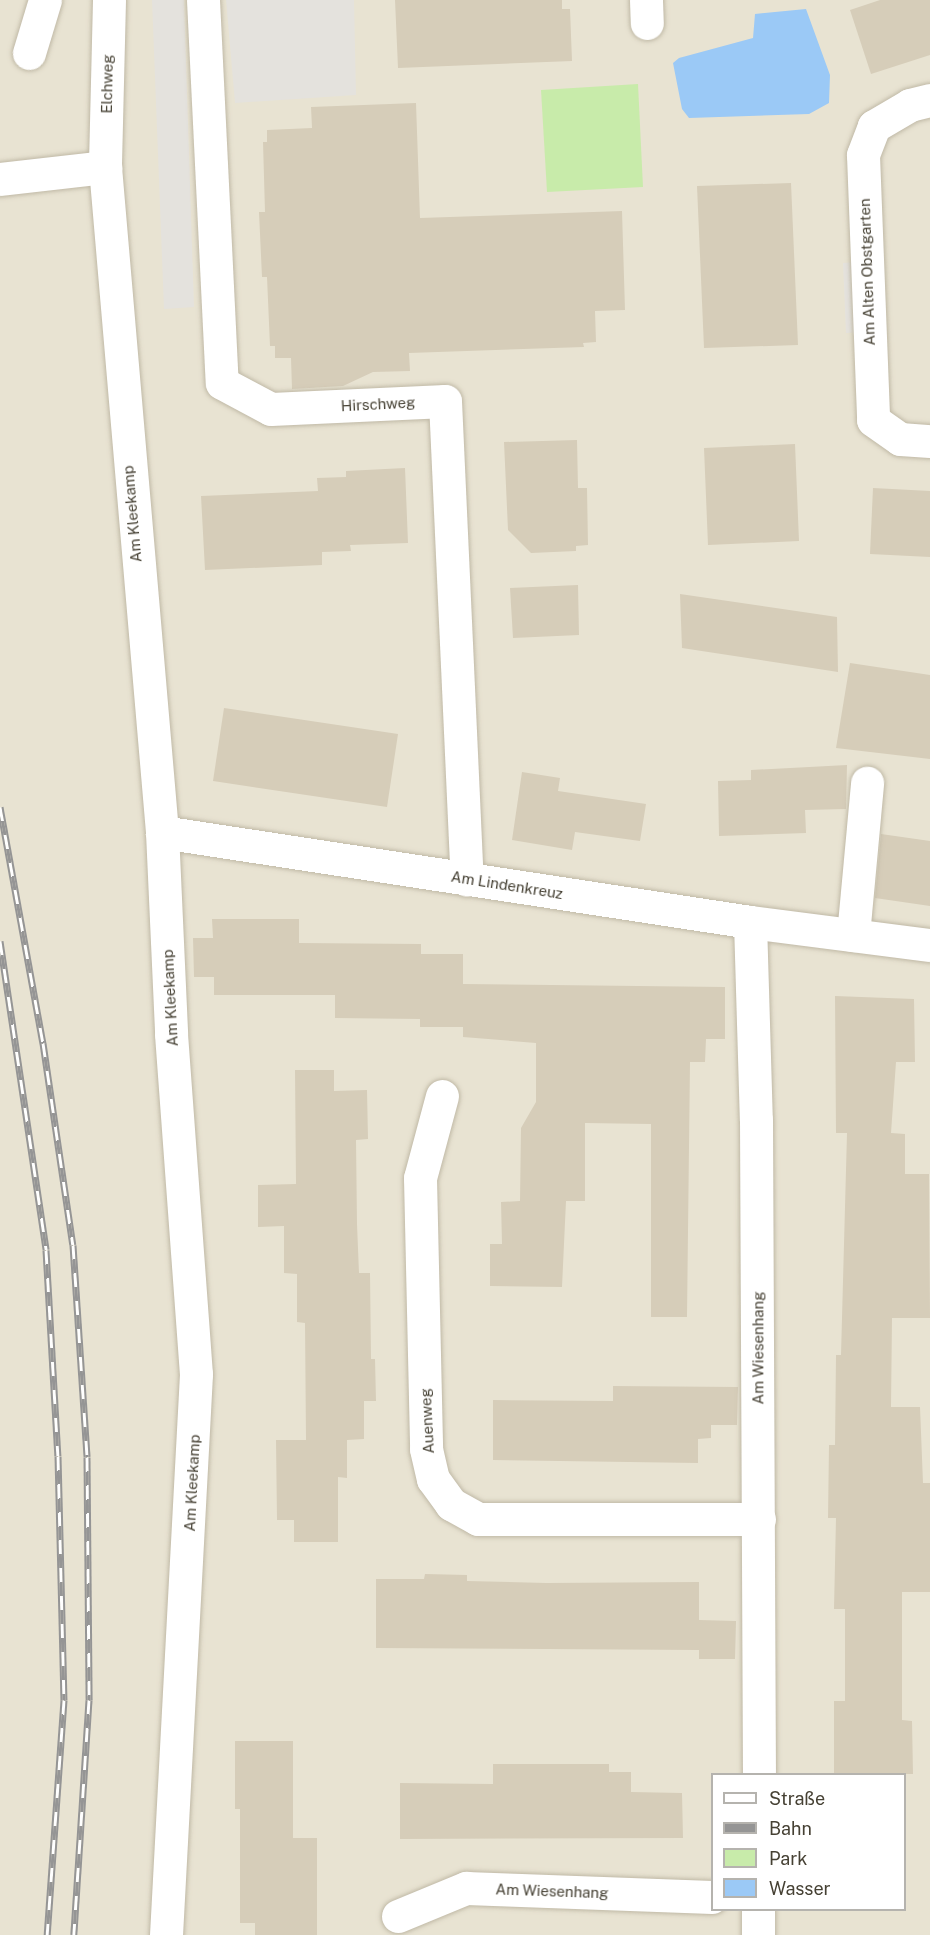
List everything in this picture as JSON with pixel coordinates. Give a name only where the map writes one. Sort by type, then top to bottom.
[{"type":"street","points":[[29,53],[45,0]]},
{"type":"street","name":"Elchweg","points":[[105,167],[108,0]]},
{"type":"street","name":"Hirschweg","points":[[202,0],[222,383],[271,409],[445,401],[467,879]]},
{"type":"street","name":"Am Alten Obstgarten","points":[[930,100],[910,105],[874,126],[863,155],[873,420],[900,439],[930,441]]},
{"type":"street","points":[[0,179],[105,167]]},
{"type":"street","name":"Am Kleekamp","points":[[105,167],[162,832],[171,1034],[196,1374],[166,1935]]},
{"type":"street","points":[[853,935],[867,783]]},
{"type":"street","name":"Am Lindenkreuz","points":[[162,832],[750,922],[930,945]]},
{"type":"street","name":"Am Wiesenhang","points":[[750,922],[759,1519],[759,1773]]},
{"type":"street","name":"Auenweg","points":[[442,1096],[420,1178],[426,1449],[433,1479],[451,1503],[477,1519],[759,1519]]},
{"type":"street","name":"Am Wiesenhang","points":[[398,1916],[466,1888],[711,1897]]},
{"type":"street","points":[[758,1911],[758,1935]]},
{"type":"shaded area","points":[[0,0],[930,0],[930,1935],[0,1935]]},
{"type":"shaded area","points":[[152,0],[184,0],[194,307],[164,309]]},
{"type":"shaded area","points":[[226,0],[354,0],[356,95],[235,103]]},
{"type":"shaded area","points":[[858,262],[861,332],[846,333],[843,263]]},
{"type":"green space","points":[[638,84],[643,187],[547,192],[541,90]]},
{"type":"water","points":[[806,9],[830,75],[829,103],[809,114],[689,118],[682,109],[673,63],[679,58],[753,38],[755,14]]},
{"type":"building","points":[[395,0],[562,0],[562,9],[570,9],[572,61],[398,68]]},
{"type":"building","points":[[880,0],[930,0],[930,55],[871,74],[850,10]]},
{"type":"building","points":[[416,103],[420,218],[622,211],[625,310],[595,311],[596,342],[583,343],[584,347],[409,353],[410,371],[373,372],[343,386],[292,389],[291,358],[275,358],[275,346],[270,346],[267,277],[262,277],[259,212],[265,212],[263,142],[267,142],[267,130],[312,128],[311,107]]},
{"type":"building","points":[[791,183],[798,345],[704,348],[697,186]]},
{"type":"building","points":[[577,440],[578,488],[587,488],[588,545],[576,546],[576,551],[531,553],[508,530],[504,442]]},
{"type":"building","points":[[795,444],[799,541],[708,545],[704,448]]},
{"type":"building","points":[[405,468],[408,543],[350,545],[351,551],[322,552],[322,565],[205,570],[201,496],[318,491],[317,478],[346,477],[346,471]]},
{"type":"building","points":[[873,488],[930,491],[930,557],[870,554]]},
{"type":"building","points":[[578,585],[579,635],[513,638],[510,588]]},
{"type":"building","points":[[680,594],[837,617],[838,672],[682,648]]},
{"type":"building","points":[[850,663],[930,675],[930,759],[836,748]]},
{"type":"building","points":[[224,708],[398,734],[387,807],[213,781]]},
{"type":"building","points":[[847,765],[846,809],[805,810],[806,833],[719,836],[718,781],[751,780],[751,770]]},
{"type":"building","points":[[522,772],[560,778],[558,791],[646,804],[640,841],[575,832],[572,850],[512,840]]},
{"type":"building","points":[[881,834],[930,841],[930,906],[875,898]]},
{"type":"building","points":[[212,919],[299,919],[299,943],[421,944],[421,954],[463,954],[463,984],[725,987],[725,1039],[706,1039],[705,1062],[690,1062],[687,1317],[651,1317],[651,1124],[585,1123],[585,1201],[566,1201],[562,1287],[490,1286],[490,1244],[502,1244],[501,1202],[520,1201],[521,1128],[536,1102],[536,1043],[463,1037],[463,1027],[420,1027],[420,1019],[335,1018],[335,995],[214,995],[214,977],[194,977],[193,938],[213,938]]},
{"type":"building","points":[[835,996],[914,999],[915,1062],[896,1062],[891,1133],[905,1134],[905,1174],[929,1174],[930,1318],[892,1318],[891,1407],[920,1407],[923,1483],[930,1483],[930,1592],[902,1592],[902,1720],[912,1721],[913,1774],[834,1773],[834,1701],[845,1701],[845,1609],[834,1609],[836,1518],[828,1518],[829,1445],[835,1445],[836,1355],[841,1355],[847,1133],[836,1133]]},
{"type":"building","points":[[295,1070],[334,1070],[334,1091],[367,1090],[368,1139],[356,1140],[357,1224],[359,1273],[370,1273],[371,1359],[375,1359],[376,1401],[364,1401],[364,1439],[347,1440],[347,1478],[338,1477],[338,1542],[294,1542],[294,1520],[277,1520],[276,1440],[306,1440],[305,1323],[297,1322],[297,1274],[284,1273],[284,1226],[258,1227],[258,1185],[296,1184]]},
{"type":"building","points":[[613,1386],[738,1387],[737,1425],[711,1425],[711,1438],[698,1439],[698,1463],[493,1460],[493,1400],[613,1401]]},
{"type":"building","points":[[425,1574],[467,1575],[467,1581],[699,1582],[699,1620],[736,1621],[735,1659],[699,1659],[699,1650],[376,1648],[376,1579],[424,1579]]},
{"type":"building","points":[[235,1741],[293,1741],[293,1838],[317,1838],[317,1935],[255,1935],[255,1923],[240,1923],[240,1809],[235,1809]]},
{"type":"building","points":[[493,1764],[609,1764],[609,1772],[631,1772],[631,1792],[682,1793],[683,1838],[400,1839],[400,1783],[493,1784]]},
{"type":"railway","points":[[0,807],[43,1043],[73,1245],[87,1457],[89,1700],[74,1935]]},
{"type":"railway","points":[[0,941],[46,1250],[58,1456],[64,1700],[47,1935]]}]
